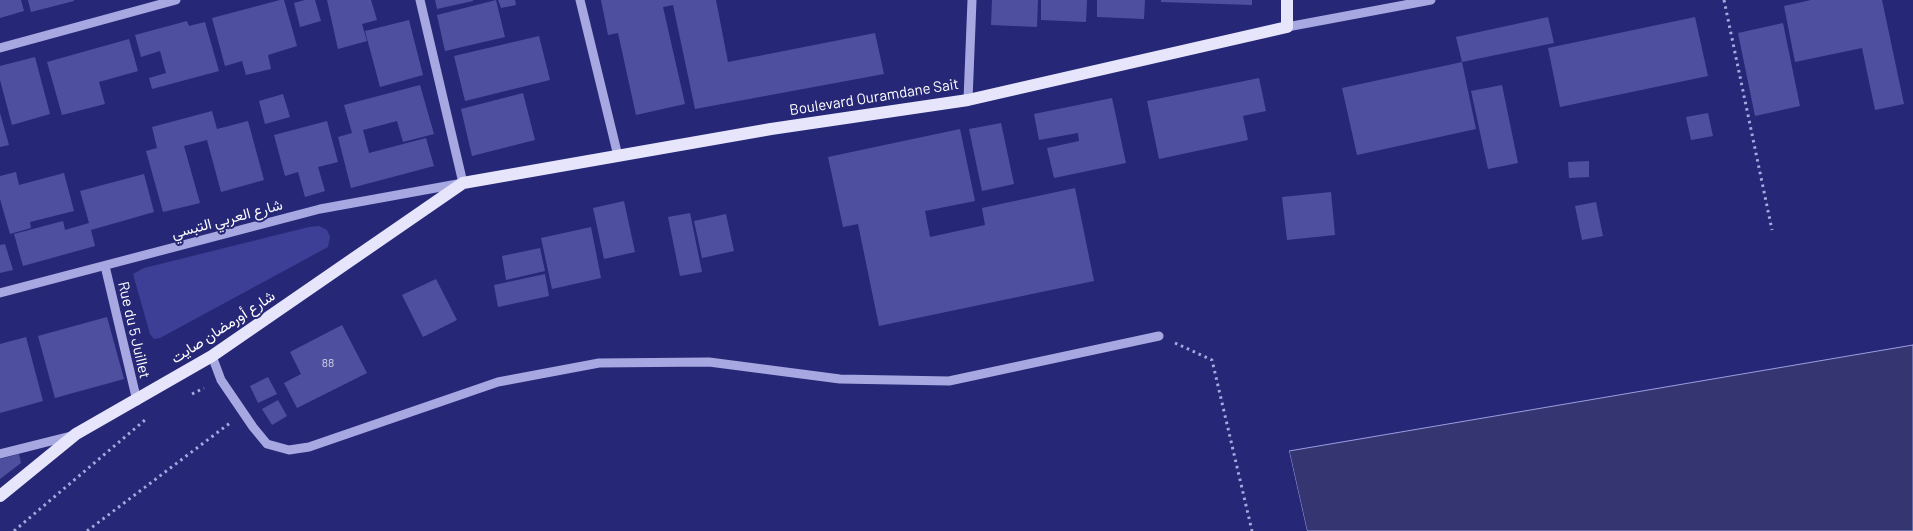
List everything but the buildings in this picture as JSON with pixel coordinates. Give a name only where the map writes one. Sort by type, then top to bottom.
[{"type":"main road","points":[[1287,0],[1287,26]]},
{"type":"main road","name":"Boulevard Ouramdane Sait","points":[[463,183],[770,129],[968,100],[1287,26]]},
{"type":"main road","name":"شارع أورمضان صايت","points":[[0,496],[76,434],[137,401],[212,356],[463,183]]},
{"type":"street","points":[[0,48],[176,0]]},
{"type":"street","points":[[420,0],[463,183]]},
{"type":"street","points":[[580,0],[618,156]]},
{"type":"street","points":[[968,100],[972,0]]},
{"type":"street","points":[[1287,26],[1431,0]]},
{"type":"street","name":"شارع العربي التبسي","points":[[0,293],[320,209],[463,183]]},
{"type":"street","name":"Rue du 5 Juillet","points":[[105,266],[137,401]]},
{"type":"street","points":[[212,356],[221,380],[267,444],[289,450],[309,447],[498,382],[600,363],[709,362],[840,379],[949,381],[1159,336]]},
{"type":"street","points":[[0,454],[76,434]]},
{"type":"path","points":[[1724,0],[1772,230]]},
{"type":"path","points":[[1159,336],[1212,360],[1252,531]]},
{"type":"path","points":[[185,397],[221,380]]},
{"type":"path","points":[[87,531],[243,412]]},
{"type":"path","points":[[14,531],[150,416]]},
{"type":"shaded area","points":[[319,226],[327,230],[330,237],[328,247],[160,338],[154,339],[150,334],[133,274],[144,268]]},
{"type":"shaded area","points":[[1913,345],[1913,531],[1307,531],[1289,451]]},
{"type":"pier","points":[[1288,449],[1307,531],[1305,531],[1286,451]]}]
